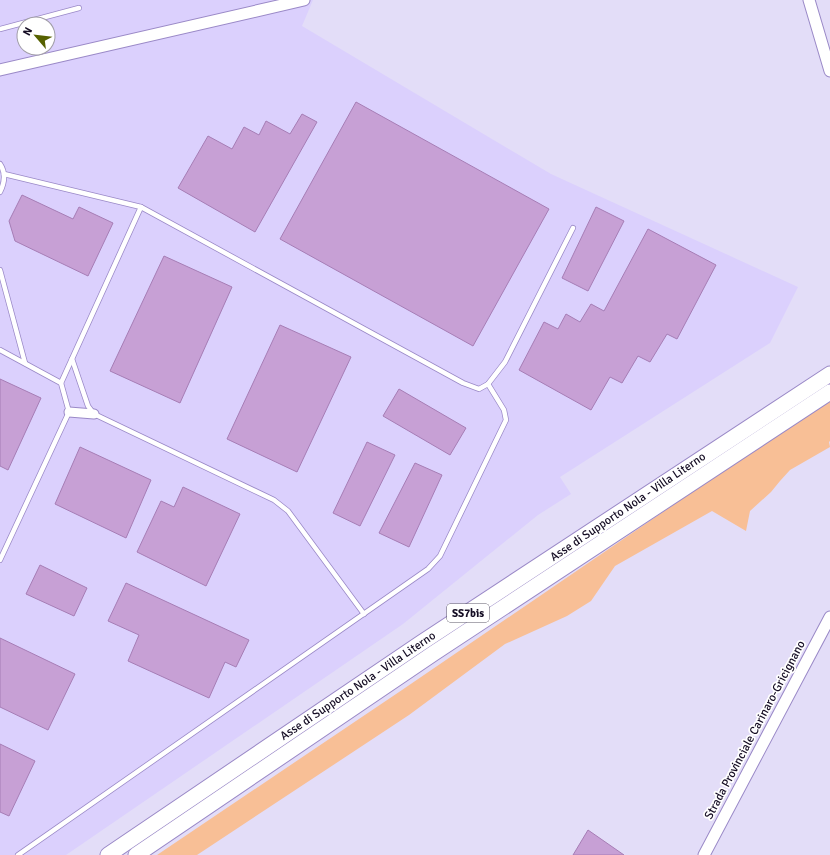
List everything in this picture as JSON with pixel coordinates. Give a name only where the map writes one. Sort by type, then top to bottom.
[{"type":"highway","name":"Asse di Supporto Nola - Villa Literno","points":[[108,855],[421,643],[830,374]]},
{"type":"highway","name":"Asse di Supporto Nola - Villa Literno","points":[[136,855],[434,653],[830,392]]},
{"type":"street","points":[[0,70],[304,0]]},
{"type":"street","points":[[809,0],[830,72]]},
{"type":"street","points":[[69,412],[94,414]]},
{"type":"street","name":"Strada Provinciale Carinaro-Gricignano","points":[[704,855],[830,617]]},
{"type":"lane","points":[[0,29],[79,8]]},
{"type":"lane","points":[[0,164],[4,174],[4,182],[0,192]]},
{"type":"lane","points":[[4,174],[141,207],[463,383],[480,389],[488,384],[505,362],[573,228]]},
{"type":"lane","points":[[60,383],[141,207]]},
{"type":"lane","points":[[0,270],[25,363]]},
{"type":"lane","points":[[0,350],[60,383],[69,412],[0,560]]},
{"type":"lane","points":[[72,359],[88,406],[94,414],[274,500],[288,511],[364,614]]},
{"type":"lane","points":[[18,855],[428,569],[440,556],[506,420],[504,410],[488,384]]},
{"type":"shaded area","points":[[0,0],[313,0],[302,26],[551,174],[798,287],[770,343],[560,477],[571,494],[538,515],[403,624],[66,855],[0,855]]},
{"type":"shaded area","points":[[830,398],[830,447],[790,470],[771,492],[750,511],[746,531],[712,511],[615,566],[591,601],[567,616],[505,644],[409,715],[197,855],[157,855],[402,690]]},
{"type":"building","points":[[356,102],[549,209],[473,346],[280,239]]},
{"type":"building","points":[[302,114],[317,122],[255,232],[178,188],[208,136],[232,149],[244,127],[259,135],[266,121],[290,134]]},
{"type":"building","points":[[22,195],[73,219],[79,207],[113,223],[88,276],[15,241],[9,221]]},
{"type":"building","points":[[596,207],[624,221],[588,291],[562,278]]},
{"type":"building","points":[[648,229],[716,265],[677,339],[667,334],[650,362],[638,356],[622,383],[610,377],[591,410],[519,370],[544,322],[558,329],[566,314],[580,322],[591,304],[604,311]]},
{"type":"building","points":[[164,256],[232,287],[180,403],[110,371]]},
{"type":"building","points":[[280,325],[351,357],[297,472],[227,439]]},
{"type":"building","points":[[0,379],[41,398],[8,470],[0,466]]},
{"type":"building","points":[[399,389],[466,428],[450,455],[383,416]]},
{"type":"building","points":[[367,442],[395,455],[360,526],[333,513]]},
{"type":"building","points":[[80,447],[151,480],[126,538],[55,504]]},
{"type":"building","points":[[415,463],[442,475],[409,547],[379,533]]},
{"type":"building","points":[[183,487],[240,514],[206,586],[137,552],[161,501],[174,507]]},
{"type":"building","points":[[40,565],[87,588],[74,616],[26,594]]},
{"type":"building","points":[[126,583],[249,640],[236,667],[225,662],[209,698],[128,661],[139,635],[108,621]]},
{"type":"building","points":[[0,638],[75,674],[48,730],[0,707]]},
{"type":"building","points":[[0,744],[35,761],[9,816],[0,812]]},
{"type":"building","points":[[588,830],[624,855],[573,855]]}]
